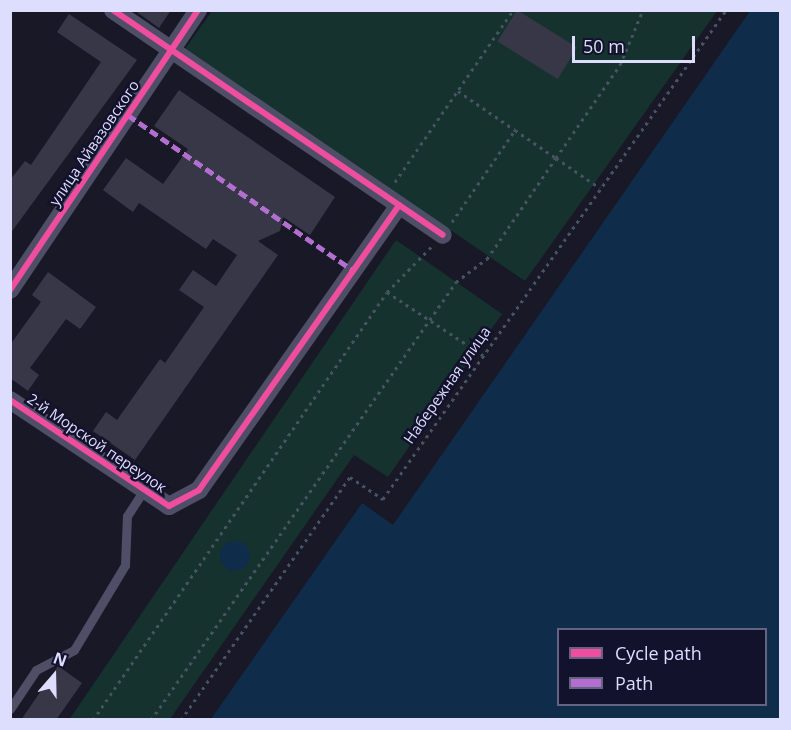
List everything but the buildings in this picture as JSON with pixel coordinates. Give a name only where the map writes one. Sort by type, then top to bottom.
[{"type":"street","points":[[113,10],[172,48],[443,235]]},
{"type":"street","name":"улица Айвазовского","points":[[10,290],[198,10]]},
{"type":"street","name":"2-й Морской переулок","points":[[10,400],[169,506],[199,490],[392,200]]},
{"type":"lane","points":[[10,709],[36,670],[74,650],[125,565],[127,516],[144,489]]},
{"type":"path","points":[[392,200],[458,91],[513,10]]},
{"type":"path","points":[[151,720],[430,318],[456,282],[486,259],[556,158],[620,65],[643,10]]},
{"type":"path","points":[[458,91],[600,188]]},
{"type":"path","points":[[93,720],[387,292],[443,235],[515,130]]},
{"type":"path","points":[[387,292],[430,318],[483,355]]},
{"type":"green space","points":[[212,11],[717,11],[525,281],[185,49]]},
{"type":"green space","points":[[396,240],[502,314],[388,477],[354,455],[170,719],[69,720]]},
{"type":"water","points":[[750,11],[780,11],[780,719],[211,719],[362,503],[393,525]]},
{"type":"water","points":[[235,541],[241,542],[249,550],[249,562],[241,570],[235,571],[229,570],[221,562],[220,556],[221,550],[229,542]]},
{"type":"marked path","points":[[128,115],[354,271]]},
{"type":"cycle path","points":[[113,10],[443,235]]},
{"type":"cycle path","points":[[10,290],[198,10]]},
{"type":"cycle path","points":[[10,400],[169,506],[199,490],[399,205]]}]
